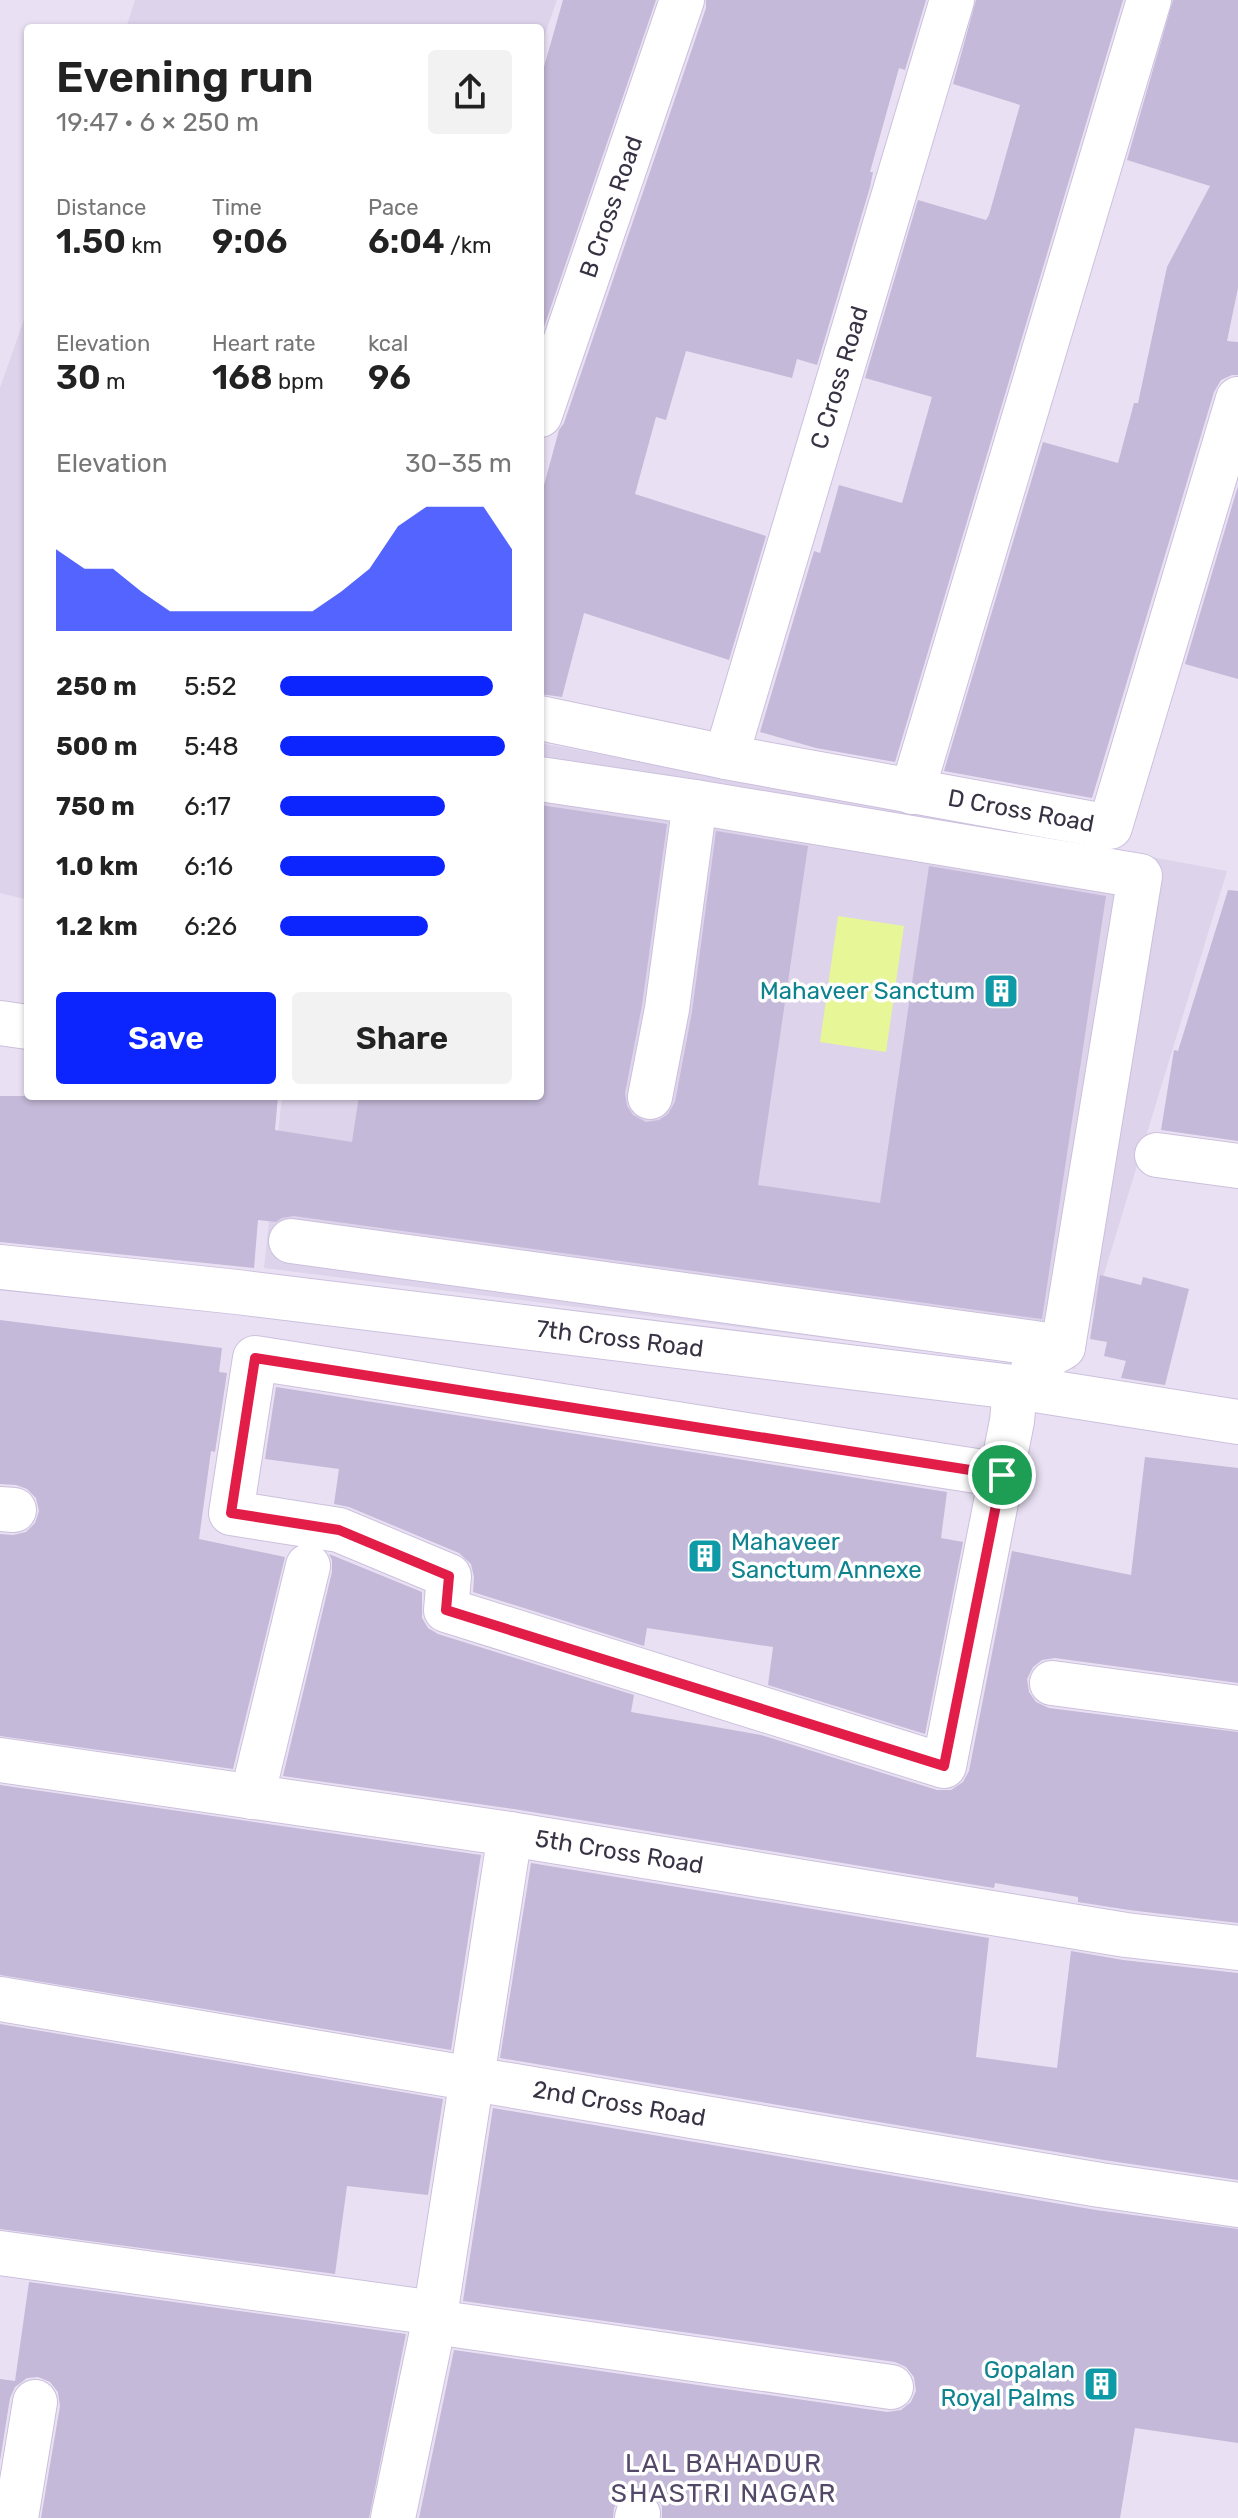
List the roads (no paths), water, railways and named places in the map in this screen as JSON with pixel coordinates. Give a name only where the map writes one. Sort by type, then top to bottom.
[{"type":"street","name":"B Cross Road","points":[[544,403],[682,0]]},
{"type":"street","name":"C Cross Road","points":[[726,757],[952,0]]},
{"type":"street","points":[[912,792],[1149,0]]},
{"type":"street","name":"D Cross Road","points":[[544,719],[726,757],[1110,827],[1238,399]]},
{"type":"street","points":[[544,780],[1140,876],[1063,1347]]},
{"type":"street","points":[[650,1097],[667,1009],[695,802]]},
{"type":"street","points":[[0,1023],[24,1026]]},
{"type":"street","points":[[1157,1155],[1238,1166]]},
{"type":"street","points":[[291,1241],[1063,1347]]},
{"type":"street","name":"7th Cross Road","points":[[0,1267],[237,1292],[1022,1388],[1238,1422]]},
{"type":"street","points":[[1002,1475],[255,1358],[231,1513],[339,1530],[449,1576],[446,1610],[944,1766],[1002,1475],[1012,1421],[1022,1388],[1034,1364],[1063,1347]]},
{"type":"street","points":[[252,1797],[308,1566]]},
{"type":"street","points":[[1052,1683],[1238,1708]]},
{"type":"street","name":"5th Cross Road","points":[[0,1760],[510,1834],[1126,1935],[1238,1948]]},
{"type":"street","points":[[393,2518],[434,2317],[510,1834]]},
{"type":"street","name":"2nd Cross Road","points":[[0,1999],[1100,2185],[1238,2205]]},
{"type":"street","points":[[0,2253],[891,2387]]},
{"type":"street","points":[[16,2518],[35,2402]]},
{"type":"place","name":"Mahaveer Sanctum","points":[[1001,991]]},
{"type":"place","name":"Mahaveer Sanctum Annexe","points":[[705,1556]]},
{"type":"place","name":"Gopalan Royal Palms","points":[[1101,2384]]},
{"type":"district","name":"LAL BAHADUR SHASTRI NAGAR","points":[[724,2478]]}]
